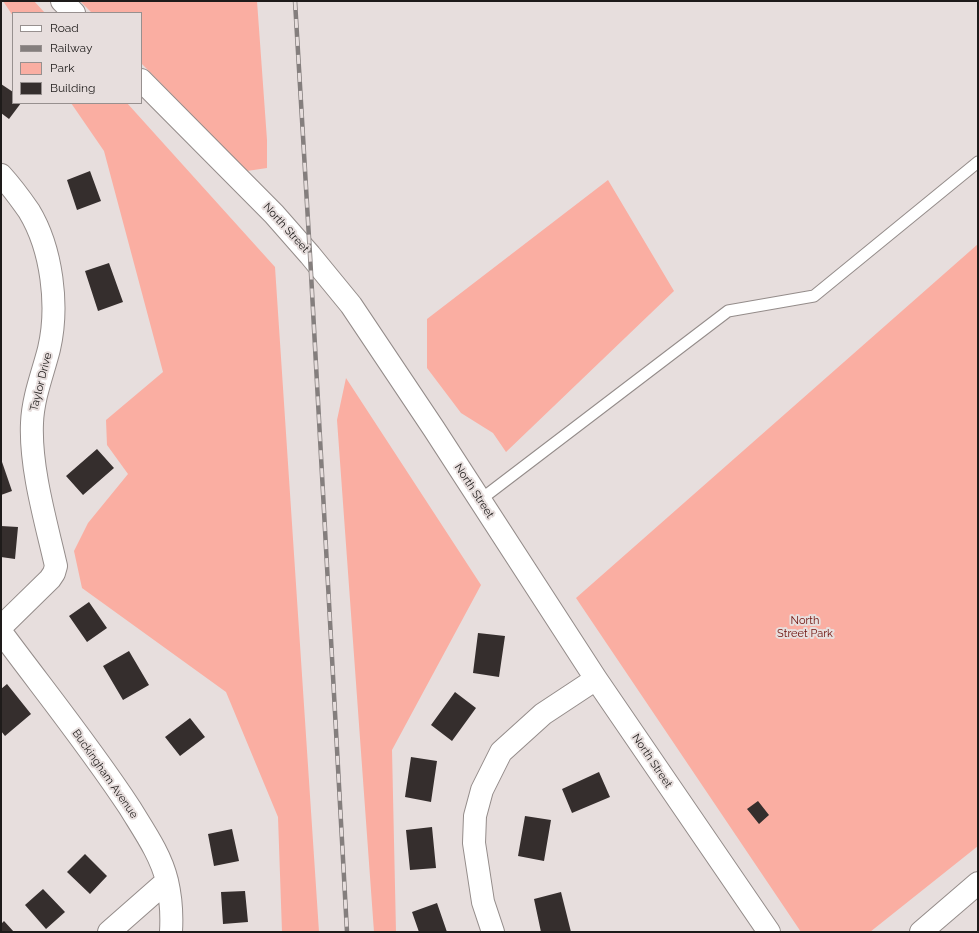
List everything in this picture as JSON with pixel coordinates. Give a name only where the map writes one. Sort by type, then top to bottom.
[{"type":"street","points":[[62,1],[73,12]]},
{"type":"street","name":"North Street","points":[[142,81],[274,214],[351,305],[434,429],[596,678],[769,932]]},
{"type":"street","name":"Taylor Drive","points":[[1,175],[15,190],[29,212],[40,235],[48,259],[54,297],[53,323],[49,348],[35,396],[32,422],[32,447],[40,498],[56,566],[54,574],[50,580],[1,627]]},
{"type":"street","name":"Buckingham Avenue","points":[[1,632],[113,783],[159,858],[167,881],[172,912],[171,932]]},
{"type":"street","points":[[493,932],[483,902],[474,842],[474,816],[482,790],[501,752],[543,714],[596,678]]},
{"type":"street","points":[[109,932],[167,881]]},
{"type":"street","points":[[921,932],[978,883]]},
{"type":"lane","points":[[480,500],[728,310],[814,296],[978,162]]},
{"type":"green space","points":[[3,1],[34,1],[44,12],[12,12],[12,14]]},
{"type":"green space","points":[[80,1],[257,1],[267,140],[267,168],[247,171],[142,64],[142,12],[91,12]]},
{"type":"green space","points":[[72,104],[128,104],[275,267],[319,932],[282,932],[278,817],[226,692],[82,588],[74,551],[88,523],[128,474],[107,445],[106,420],[163,372],[104,151]]},
{"type":"green space","points":[[608,180],[674,291],[506,452],[493,433],[461,413],[427,368],[427,319]]},
{"type":"green space","name":"North Street Park","points":[[978,244],[978,846],[870,932],[801,932],[576,598]]},
{"type":"green space","points":[[346,378],[481,585],[392,750],[396,932],[374,932],[337,420]]},
{"type":"building","points":[[1,84],[12,91],[12,104],[20,104],[9,119],[1,113]]},
{"type":"building","points":[[90,171],[101,201],[77,210],[67,180]]},
{"type":"building","points":[[109,263],[123,302],[98,311],[85,271]]},
{"type":"building","points":[[97,449],[114,468],[83,495],[66,476]]},
{"type":"building","points":[[1,459],[12,491],[1,495]]},
{"type":"building","points":[[1,526],[18,527],[15,559],[1,557]]},
{"type":"building","points":[[89,602],[107,628],[87,642],[69,616]]},
{"type":"building","points":[[478,633],[505,636],[499,677],[473,673]]},
{"type":"building","points":[[129,651],[149,685],[123,700],[103,666]]},
{"type":"building","points":[[7,684],[31,714],[5,736],[1,731],[1,689]]},
{"type":"building","points":[[455,692],[476,708],[452,741],[431,725]]},
{"type":"building","points":[[190,718],[205,737],[180,756],[165,737]]},
{"type":"building","points":[[411,757],[437,761],[431,802],[405,797]]},
{"type":"building","points":[[599,772],[610,797],[572,813],[562,789]]},
{"type":"building","points":[[758,801],[769,815],[759,824],[747,809]]},
{"type":"building","points":[[525,816],[551,820],[544,861],[518,856]]},
{"type":"building","points":[[432,827],[436,868],[410,870],[406,830]]},
{"type":"building","points":[[232,829],[239,861],[214,866],[208,834]]},
{"type":"building","points":[[85,854],[107,876],[90,894],[67,872]]},
{"type":"building","points":[[43,889],[65,912],[46,929],[25,905]]},
{"type":"building","points":[[245,891],[248,922],[223,924],[221,892]]},
{"type":"building","points":[[561,892],[571,932],[541,932],[534,899]]},
{"type":"building","points":[[437,903],[447,932],[419,932],[412,912]]},
{"type":"building","points":[[4,921],[14,932],[1,932],[1,924]]},
{"type":"railway","points":[[295,1],[347,932]]}]
